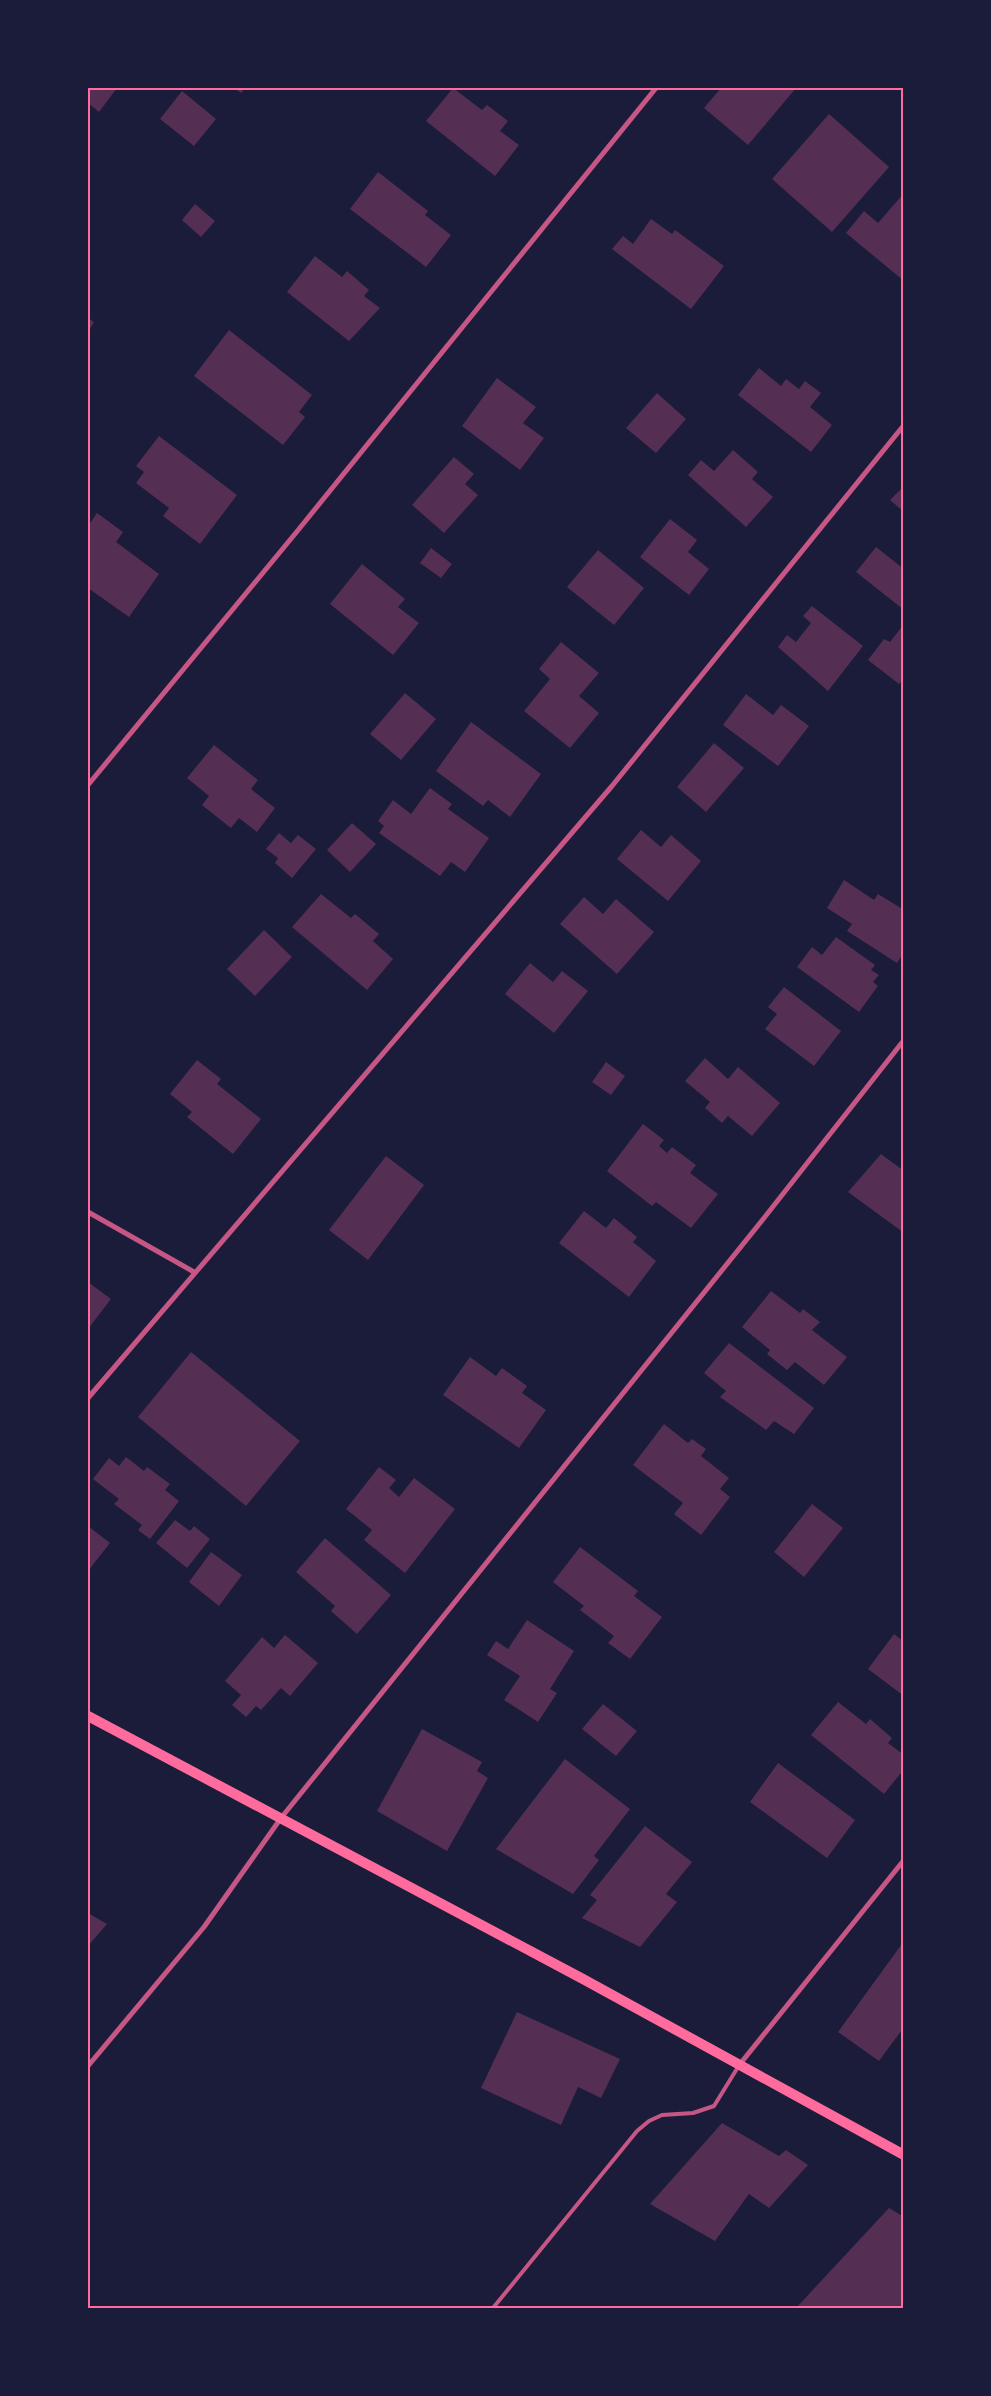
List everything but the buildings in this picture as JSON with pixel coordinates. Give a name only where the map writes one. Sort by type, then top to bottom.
[{"type":"main road","points":[[88,1716],[740,2064],[904,2154]]},
{"type":"street","points":[[88,786],[656,88]]},
{"type":"street","points":[[88,1398],[612,786],[904,425]]},
{"type":"street","points":[[88,2066],[204,1927],[281,1818],[764,1218],[904,1040]]},
{"type":"street","points":[[88,1212],[194,1272]]},
{"type":"street","points":[[740,2064],[904,1860]]},
{"type":"lane","points":[[493,2308],[637,2131],[649,2121],[662,2115],[694,2112],[714,2106],[740,2064]]}]
